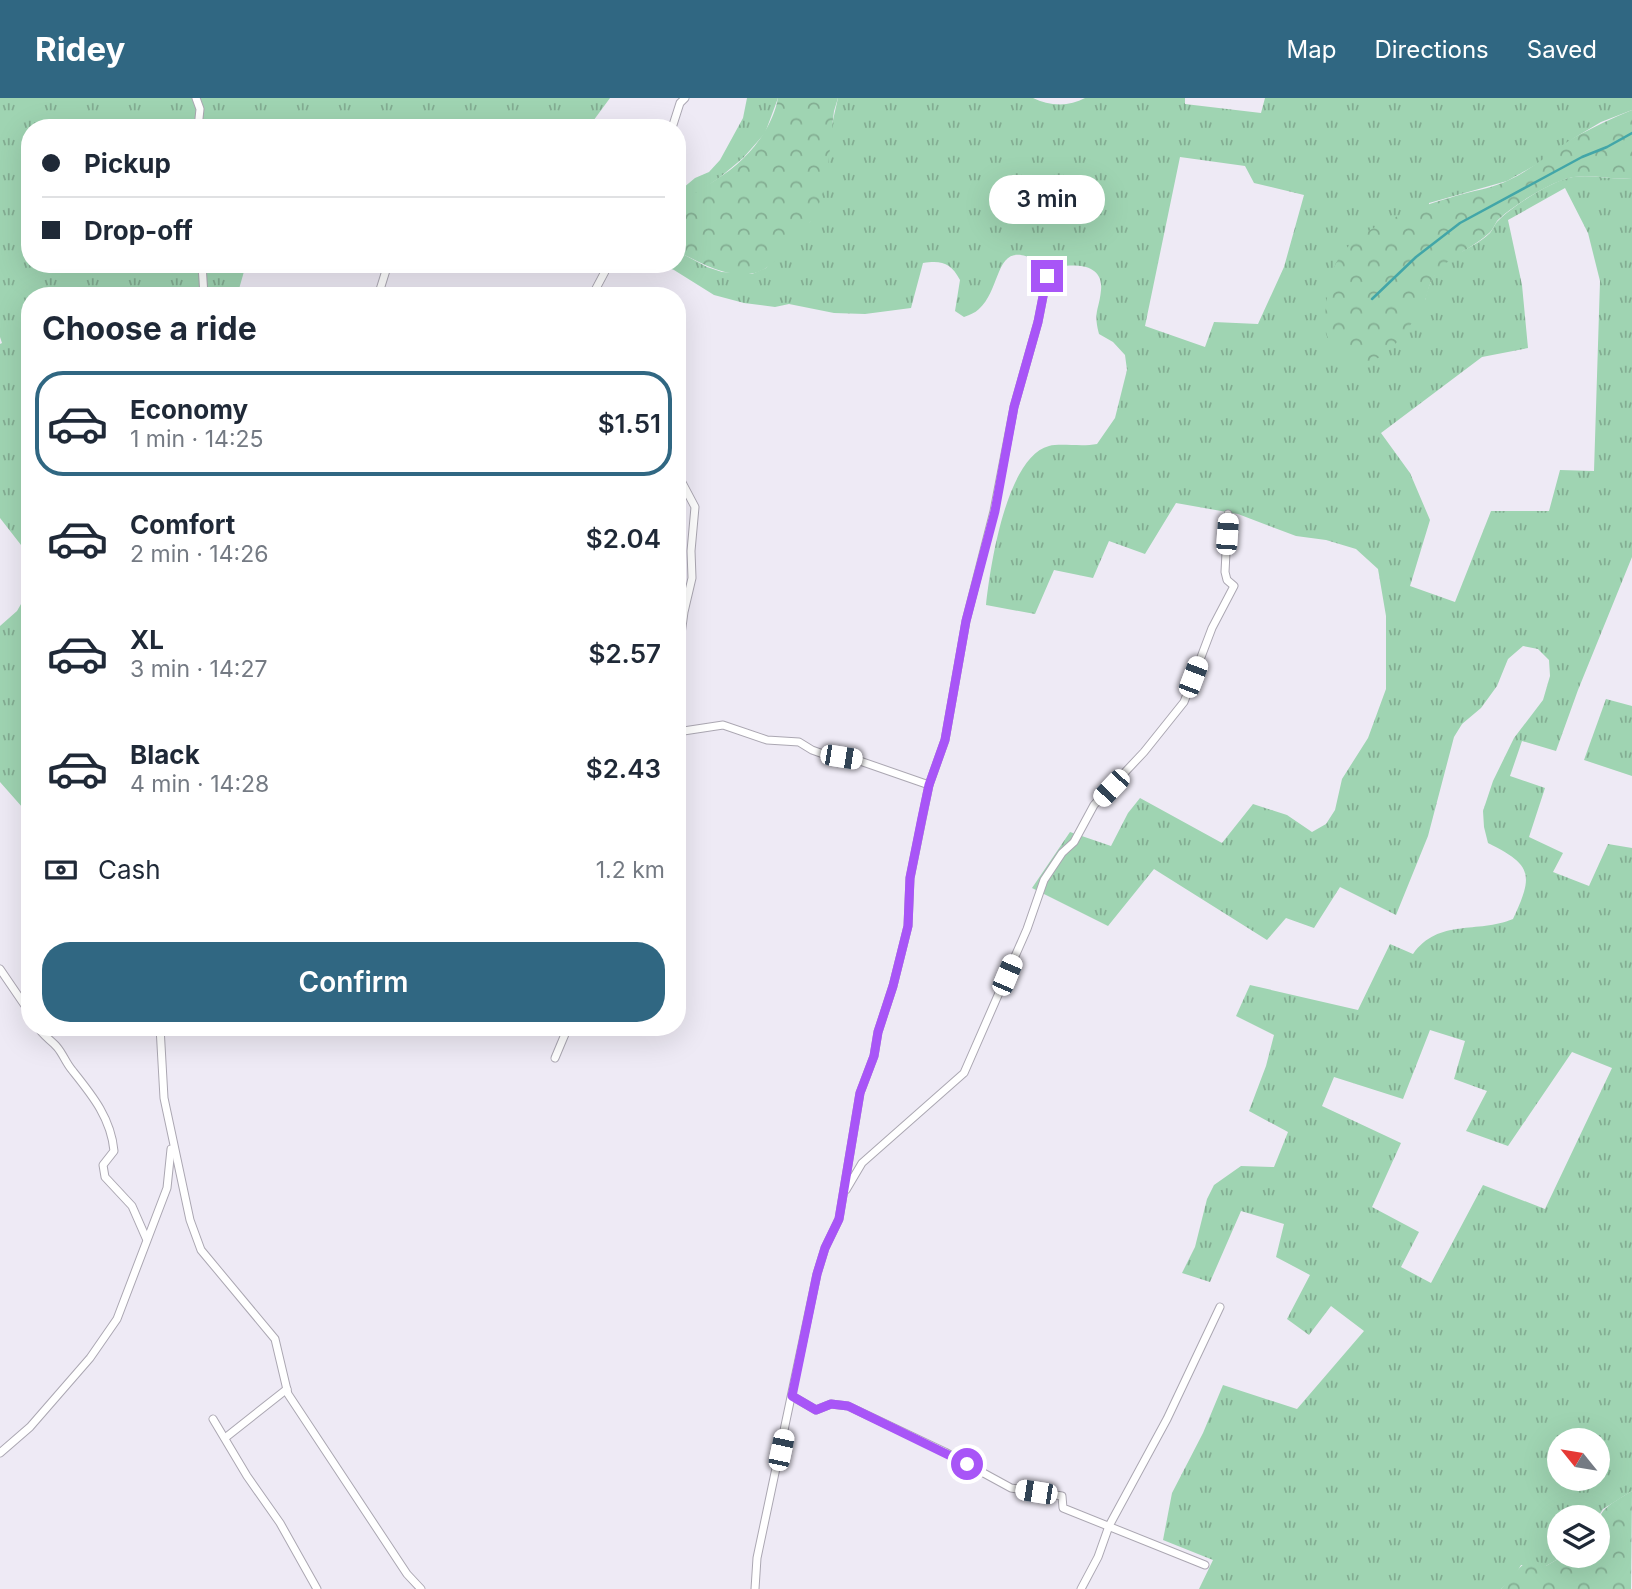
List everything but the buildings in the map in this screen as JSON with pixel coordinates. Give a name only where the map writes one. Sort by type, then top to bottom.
[{"type":"street","points":[[196,98],[200,109],[199,119]]},
{"type":"street","points":[[675,119],[680,103],[685,98]]},
{"type":"street","points":[[755,1589],[757,1558],[817,1274],[825,1248],[837,1226],[860,1093],[874,1056],[878,1032],[908,926],[910,878],[929,785],[945,740],[966,621],[995,511],[1014,407],[1038,322],[1047,276]]},
{"type":"street","points":[[686,490],[695,507],[691,551],[692,578],[686,610]]},
{"type":"street","points":[[843,1194],[862,1163],[964,1073],[1027,929],[1044,880],[1062,853],[1074,842],[1094,805],[1144,752],[1184,702],[1212,628],[1234,586],[1227,580],[1224,572],[1228,514]]},
{"type":"street","points":[[686,731],[723,725],[767,740],[799,742],[826,755],[857,760],[929,785]]},
{"type":"street","points":[[0,969],[21,1000]]},
{"type":"street","points":[[46,1036],[62,1053],[106,1119],[112,1133],[114,1151],[103,1165],[105,1177],[132,1206],[146,1238]]},
{"type":"street","points":[[161,1036],[164,1098],[190,1220],[201,1250],[275,1339],[287,1389],[407,1574],[421,1589]]},
{"type":"street","points":[[555,1058],[564,1036]]},
{"type":"street","points":[[0,1454],[38,1417],[90,1358],[117,1319],[135,1278],[146,1238],[167,1188],[172,1138]]},
{"type":"street","points":[[1081,1589],[1098,1557],[1109,1525],[1167,1419],[1220,1307]]},
{"type":"street","points":[[225,1438],[287,1389]]},
{"type":"street","points":[[792,1396],[816,1410],[831,1404],[848,1406],[945,1452],[1011,1488],[1062,1496],[1063,1508],[1205,1565]]},
{"type":"street","points":[[213,1419],[247,1476],[280,1523],[317,1589]]},
{"type":"green space","points":[[0,98],[610,98],[595,119],[21,119],[21,273],[244,273],[240,287],[21,287],[21,545],[0,518]]},
{"type":"green space","points":[[747,98],[778,98],[765,133],[743,158],[686,203],[686,186],[709,172],[720,160],[743,118]]},
{"type":"green space","points":[[778,98],[838,98],[822,196],[811,221],[771,264],[756,273],[733,274],[721,271],[686,256],[686,201],[728,172],[747,154],[764,133]]},
{"type":"green space","points":[[838,98],[1033,98],[1059,104],[1085,98],[1185,98],[1185,104],[1261,113],[1265,98],[1632,98],[1632,110],[1601,122],[1548,158],[1507,181],[1429,203],[1425,300],[1431,282],[1441,266],[1484,238],[1498,221],[1534,194],[1573,177],[1632,178],[1632,557],[1556,751],[1522,741],[1510,776],[1545,788],[1529,837],[1563,853],[1553,872],[1589,886],[1608,844],[1632,848],[1632,1491],[1609,1505],[1547,1505],[1547,1565],[1521,1565],[1513,1579],[1501,1589],[1199,1589],[1213,1560],[1163,1540],[1172,1493],[1203,1433],[1223,1385],[1297,1409],[1364,1331],[1331,1306],[1309,1335],[1287,1319],[1310,1275],[1276,1257],[1284,1224],[1241,1211],[1210,1282],[1182,1273],[1195,1247],[1207,1199],[1214,1185],[1241,1166],[1274,1167],[1288,1132],[1249,1111],[1274,1035],[1236,1016],[1250,985],[1358,1010],[1390,944],[1413,954],[1435,935],[1513,919],[1524,891],[1525,872],[1513,858],[1488,843],[1483,811],[1493,781],[1514,738],[1543,700],[1550,676],[1549,660],[1538,649],[1523,646],[1508,659],[1497,686],[1481,708],[1462,724],[1454,737],[1428,836],[1396,915],[1340,887],[1314,928],[1286,918],[1267,940],[1154,869],[1108,926],[1032,888],[1070,832],[1111,846],[1128,813],[1140,798],[1222,843],[1253,804],[1287,815],[1312,832],[1326,824],[1335,810],[1342,779],[1368,738],[1386,689],[1386,616],[1378,569],[1356,549],[1326,540],[1296,536],[1238,514],[1176,503],[1145,554],[1109,541],[1093,578],[1054,570],[1035,614],[986,605],[996,541],[1011,491],[1022,470],[1034,454],[1049,446],[1097,444],[1115,418],[1127,370],[1125,355],[1113,342],[1099,334],[1096,316],[1101,290],[1097,273],[1083,266],[1049,269],[1031,258],[1018,255],[1009,258],[1002,265],[987,299],[979,309],[964,317],[955,311],[960,280],[949,266],[941,263],[923,263],[911,308],[865,314],[834,313],[789,304],[775,307],[744,303],[714,295],[679,273],[686,273],[686,256],[722,272],[752,274],[766,268],[810,222]],"holes":[[[1180,157],[1245,166],[1254,183],[1304,195],[1284,267],[1258,324],[1214,322],[1205,347],[1145,326]],[[1565,188],[1588,233],[1600,281],[1594,471],[1560,470],[1549,511],[1491,511],[1455,602],[1410,586],[1430,520],[1410,473],[1381,433],[1482,357],[1528,348],[1522,285],[1508,220]],[[1430,1030],[1465,1041],[1454,1079],[1487,1091],[1466,1131],[1508,1146],[1572,1052],[1612,1068],[1545,1209],[1483,1185],[1431,1283],[1401,1267],[1419,1232],[1372,1207],[1401,1143],[1322,1106],[1334,1077],[1403,1099]]]},
{"type":"green space","points":[[1632,110],[1632,178],[1581,176],[1566,179],[1533,194],[1497,221],[1481,240],[1437,272],[1410,325],[1389,350],[1369,361],[1346,355],[1332,345],[1325,322],[1329,285],[1337,261],[1355,240],[1383,223],[1417,209],[1509,180],[1575,137]]},
{"type":"green space","points":[[21,604],[21,806],[0,782],[0,626]]},
{"type":"green space","points":[[1606,699],[1632,706],[1632,776],[1584,760]]},
{"type":"green space","points":[[1632,1491],[1631,1589],[1501,1589],[1532,1559],[1547,1565],[1547,1568],[1610,1568],[1610,1505]]},
{"type":"waterway","points":[[1372,299],[1416,257],[1460,223],[1632,133]]},
{"type":"route","points":[[967,1464],[848,1406],[831,1404],[816,1410],[792,1396],[817,1274],[825,1248],[839,1219],[860,1093],[874,1056],[878,1032],[908,926],[910,878],[929,785],[945,740],[956,691],[966,621],[995,511],[1014,407],[1038,322],[1047,276]]}]
